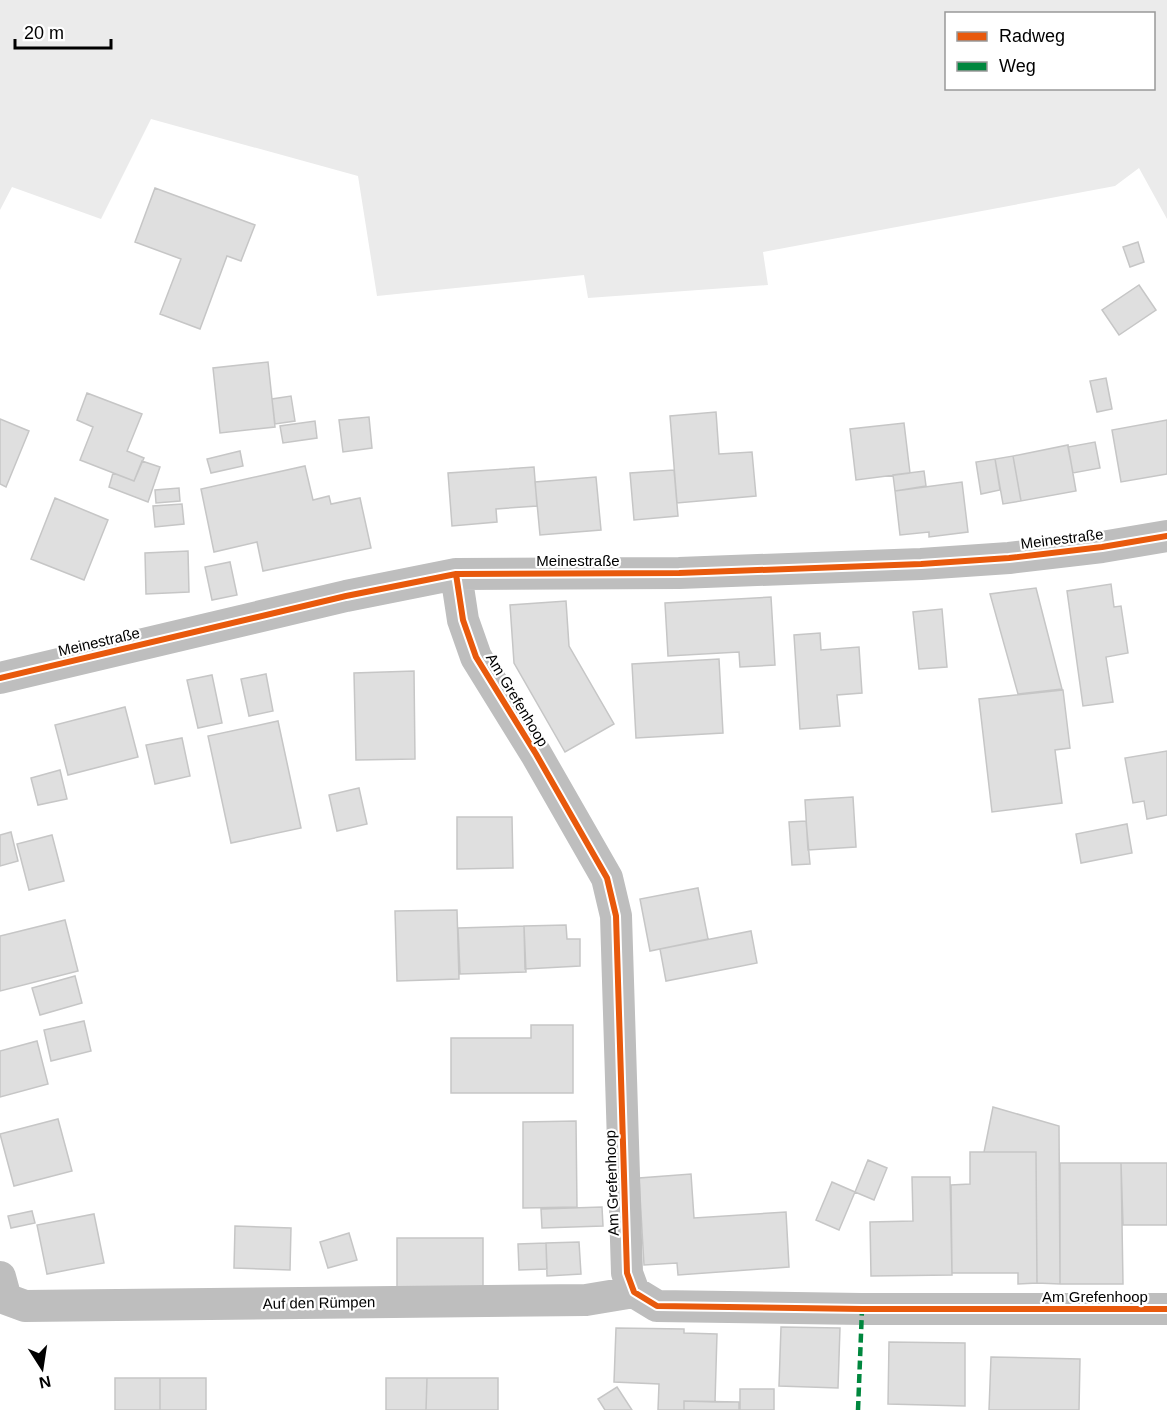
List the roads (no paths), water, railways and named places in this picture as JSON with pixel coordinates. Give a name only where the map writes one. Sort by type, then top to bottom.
[{"type":"street","name":"Meinestraße","points":[[0,678],[346,596],[456,574],[679,573],[921,564],[1009,558],[1167,537]]},
{"type":"street","name":"Am Grefenhoop","points":[[456,574],[463,620],[477,657],[607,878],[615,916],[627,1273],[634,1292],[657,1306],[1167,1309]]},
{"type":"street","name":"Auf den Rümpen","points":[[3,1288],[25,1306],[586,1300],[634,1292]]}]
